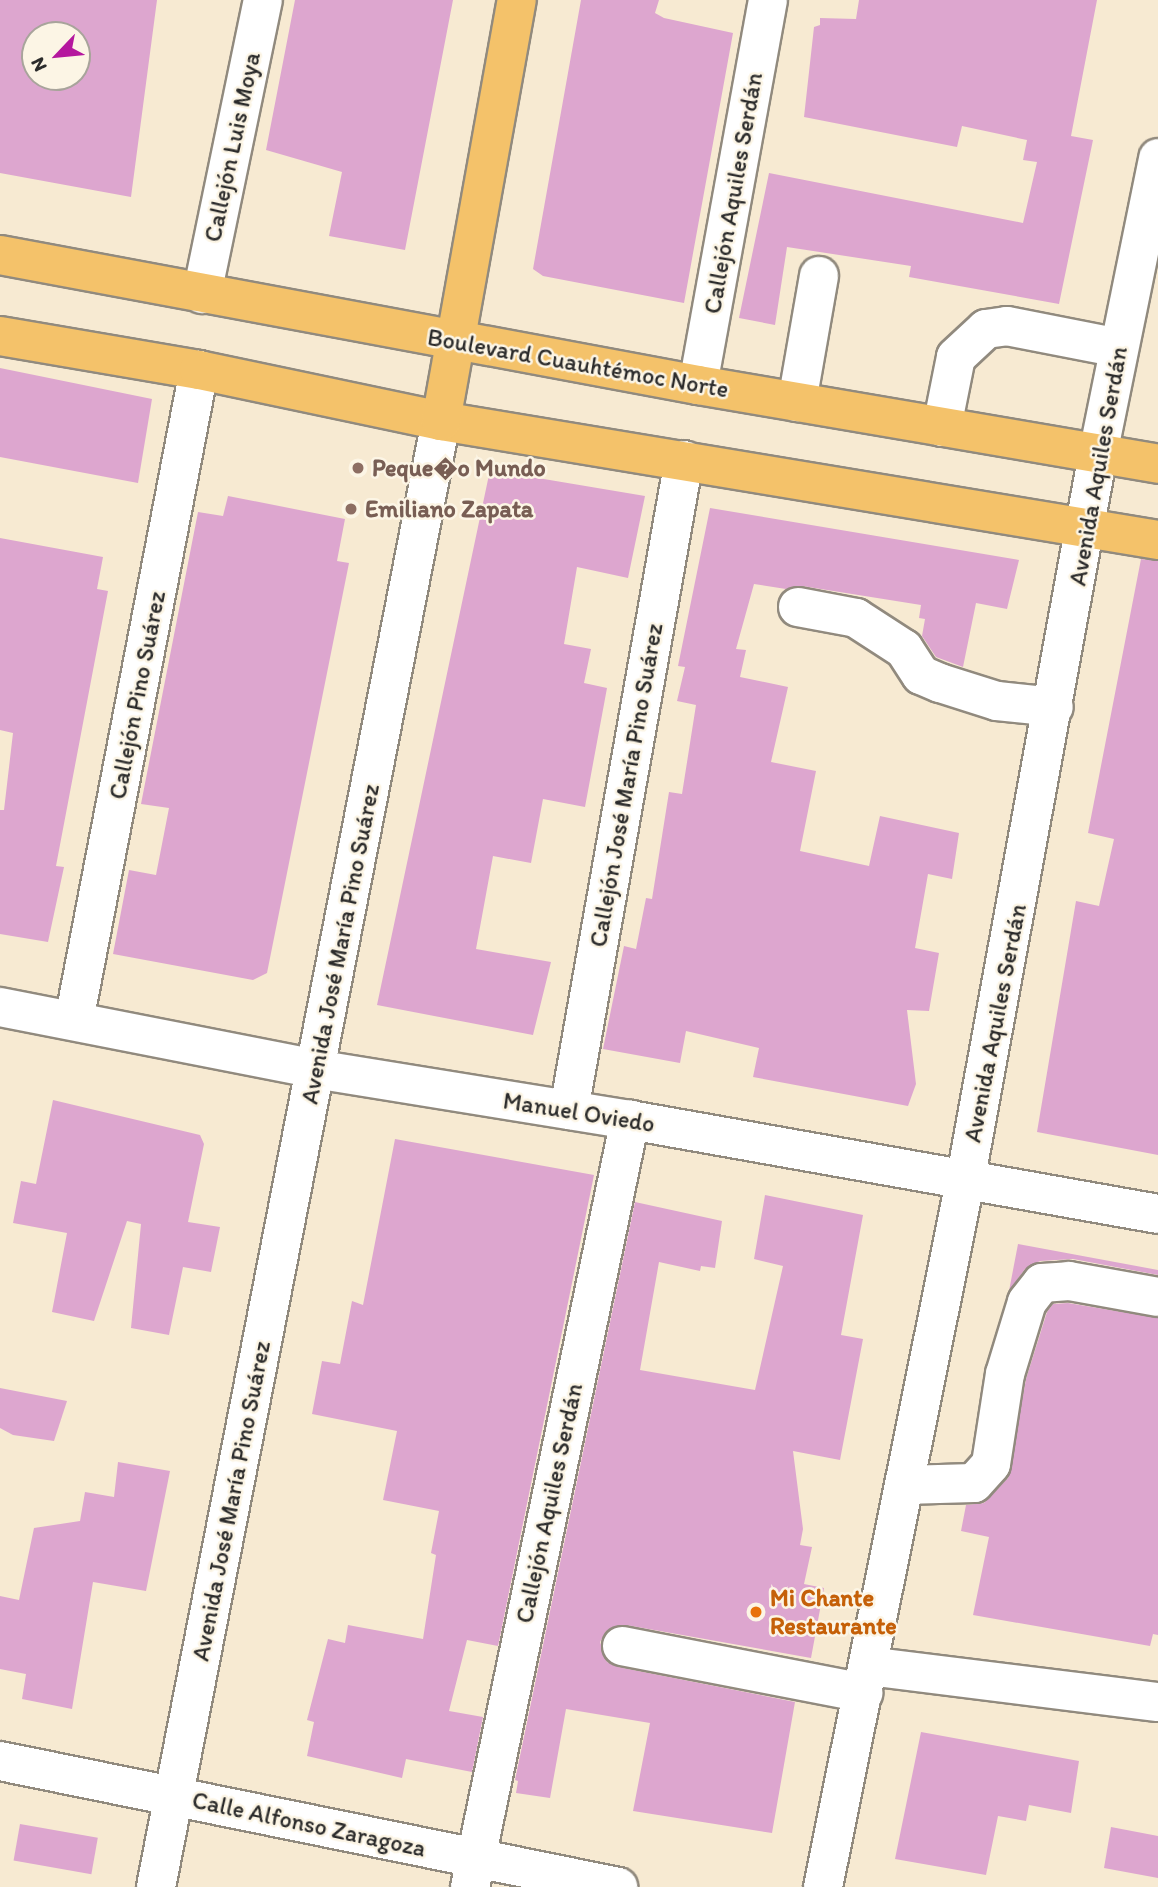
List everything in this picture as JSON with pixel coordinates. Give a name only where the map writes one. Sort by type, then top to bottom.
[{"type":"main road","name":"Avenida José María Pino Suárez","points":[[441,421],[453,340],[517,0]]},
{"type":"main road","name":"Boulevard Cuauhtémoc Norte","points":[[0,255],[698,385],[1158,464]]},
{"type":"main road","points":[[0,337],[199,370],[441,421],[1087,526],[1158,540]]},
{"type":"street","name":"Callejón Luis Moya","points":[[202,294],[262,0]]},
{"type":"street","name":"Callejón Aquiles Serdán","points":[[698,385],[768,0]]},
{"type":"street","name":"Avenida Aquiles Serdán","points":[[823,1887],[965,1182],[1054,707],[1098,454],[1158,158]]},
{"type":"street","points":[[796,402],[819,276]]},
{"type":"street","points":[[942,427],[956,357],[986,329],[1007,326],[1119,348]]},
{"type":"street","name":"Callejón Pino Suárez","points":[[74,1021],[199,370]]},
{"type":"street","name":"Avenida José María Pino Suárez","points":[[156,1887],[441,421]]},
{"type":"street","name":"Callejón José María Pino Suárez","points":[[569,1110],[684,460]]},
{"type":"street","points":[[798,607],[856,618],[904,649],[921,675],[940,683],[997,701],[1054,707]]},
{"type":"street","name":"Manuel Oviedo","points":[[0,1007],[316,1069],[630,1120],[965,1182],[1158,1214]]},
{"type":"street","name":"Callejón Aquiles Serdán","points":[[472,1874],[630,1120]]},
{"type":"street","points":[[904,1485],[974,1483],[992,1464],[1005,1374],[1027,1302],[1042,1283],[1069,1281],[1158,1297]]},
{"type":"street","points":[[622,1646],[865,1679],[1158,1702]]},
{"type":"street","name":"Calle Alfonso Zaragoza","points":[[0,1761],[174,1794],[472,1874],[618,1887]]},
{"type":"building","points":[[0,0],[157,0],[131,197],[0,173]]},
{"type":"building","points":[[295,0],[453,0],[405,250],[329,236],[342,172],[266,150]]},
{"type":"building","points":[[581,0],[659,0],[655,13],[664,18],[733,33],[684,303],[543,276],[533,269]]},
{"type":"building","points":[[859,0],[1097,0],[1071,136],[1093,140],[1059,304],[909,277],[911,266],[787,247],[775,325],[739,318],[769,173],[1023,223],[1037,162],[1023,160],[1027,140],[962,126],[957,147],[804,117],[814,27],[820,25],[820,18],[856,19]]},
{"type":"building","points":[[0,368],[152,399],[138,483],[0,457]]},
{"type":"building","points":[[490,470],[645,496],[628,578],[577,567],[564,644],[591,649],[584,683],[607,688],[585,807],[543,799],[531,863],[493,856],[476,949],[551,962],[533,1035],[377,1005]]},
{"type":"building","points":[[228,496],[345,519],[337,561],[349,563],[267,973],[253,980],[113,954],[129,870],[156,875],[169,808],[141,804],[198,512],[223,516]]},
{"type":"building","points":[[710,508],[1019,560],[1007,609],[976,603],[963,667],[936,657],[922,636],[925,619],[919,618],[921,605],[802,586],[786,589],[754,584],[736,649],[746,650],[740,677],[788,687],[771,762],[816,771],[800,851],[869,866],[880,816],[959,833],[952,879],[928,874],[915,948],[939,953],[929,1011],[907,1010],[916,1084],[908,1106],[753,1077],[759,1048],[686,1031],[680,1063],[603,1049],[624,946],[636,949],[646,898],[652,899],[669,792],[682,794],[696,705],[677,701],[685,667],[678,666]]},
{"type":"building","points":[[0,538],[103,557],[97,589],[108,591],[56,866],[64,867],[48,942],[0,934],[0,810],[4,810],[13,733],[0,730]]},
{"type":"building","points":[[1141,559],[1158,561],[1158,1155],[1037,1132],[1076,901],[1099,906],[1114,839],[1088,833]]},
{"type":"building","points":[[53,1100],[200,1135],[204,1144],[188,1222],[220,1227],[211,1272],[183,1267],[169,1335],[131,1328],[141,1224],[127,1221],[94,1321],[52,1312],[67,1233],[13,1223],[21,1181],[36,1184]]},
{"type":"building","points":[[395,1139],[594,1175],[498,1646],[467,1640],[449,1711],[483,1717],[472,1772],[406,1759],[402,1778],[307,1756],[314,1722],[307,1720],[328,1639],[345,1643],[348,1625],[423,1639],[436,1555],[431,1553],[439,1511],[383,1500],[397,1431],[312,1414],[322,1361],[340,1364],[352,1301],[363,1305]]},
{"type":"building","points":[[765,1195],[863,1215],[841,1335],[863,1339],[840,1460],[793,1451],[803,1529],[800,1545],[812,1547],[804,1584],[824,1588],[811,1658],[626,1625],[606,1631],[600,1642],[607,1662],[618,1667],[795,1702],[772,1833],[633,1811],[650,1723],[566,1709],[550,1798],[516,1793],[518,1781],[515,1780],[635,1202],[722,1221],[715,1268],[701,1266],[700,1271],[659,1262],[640,1370],[755,1390],[783,1266],[754,1259]]},
{"type":"building","points":[[1018,1244],[1158,1270],[1158,1275],[1073,1259],[1040,1261],[1025,1269],[1009,1291]]},
{"type":"building","points":[[1068,1303],[1158,1318],[1158,1635],[1153,1634],[1150,1646],[973,1615],[989,1537],[961,1531],[966,1505],[984,1503],[1008,1478],[1026,1379],[1047,1312],[1053,1304]]},
{"type":"building","points":[[0,1388],[67,1401],[54,1441],[13,1435],[0,1428]]},
{"type":"building","points":[[118,1462],[170,1471],[146,1591],[93,1582],[72,1709],[22,1699],[26,1674],[0,1669],[0,1596],[19,1600],[34,1528],[80,1521],[85,1492],[114,1497]]},
{"type":"building","points":[[921,1732],[1079,1761],[1071,1813],[1029,1805],[1026,1821],[998,1816],[986,1875],[895,1859]]},
{"type":"building","points":[[20,1824],[98,1838],[91,1874],[14,1860]]},
{"type":"building","points":[[1111,1827],[1158,1836],[1158,1878],[1104,1868]]},
{"type":"place","name":"Peque�o Mundo","points":[[358,468]]},
{"type":"place","name":"Emiliano Zapata","points":[[351,509]]},
{"type":"place","name":"Mi Chante Restaurante","points":[[756,1612]]}]
